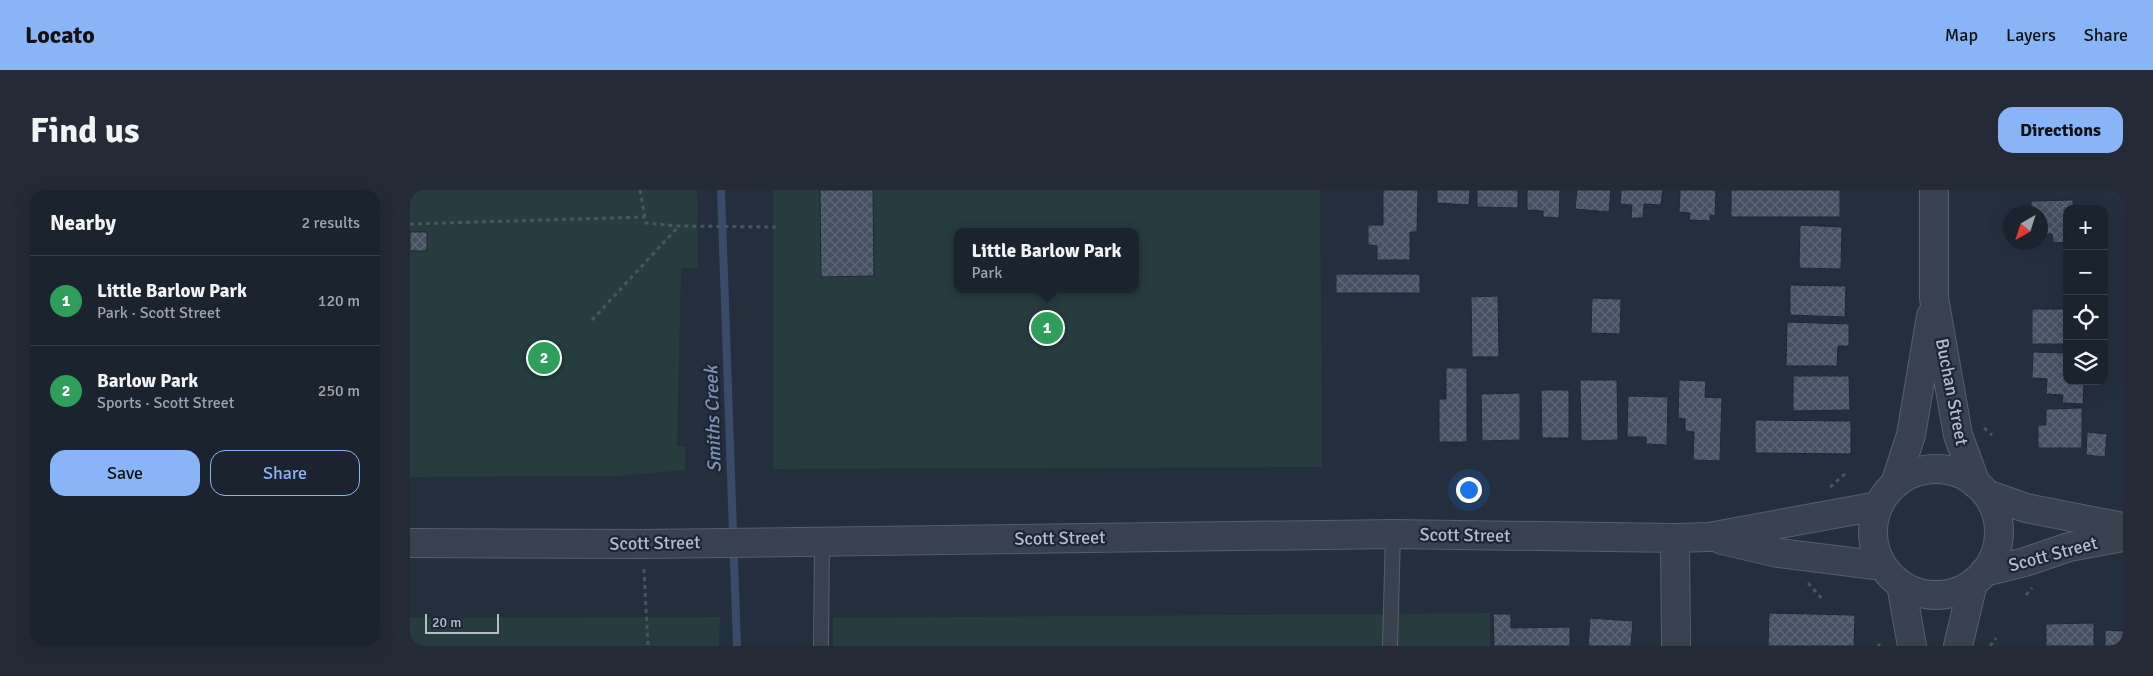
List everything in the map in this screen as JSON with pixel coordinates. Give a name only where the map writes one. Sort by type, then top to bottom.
[{"type":"street","name":"Buchan Street","points":[[1895,484],[1911,435],[1934,298],[1934,190]]},
{"type":"street","name":"Buchan Street","points":[[1934,298],[1958,435],[1981,489]]},
{"type":"street","points":[[1892,575],[1915,591],[1930,594],[1955,592],[1978,577],[1993,557],[1998,536],[1996,514],[1981,489],[1959,474],[1933,469],[1911,474],[1895,484],[1878,506],[1874,520],[1873,536],[1892,575],[1912,646]]},
{"type":"street","name":"Scott Street","points":[[1981,489],[2026,508],[2123,527]]},
{"type":"street","name":"Scott Street","points":[[410,543],[643,544],[1393,534],[1675,538],[1709,537],[1878,506]]},
{"type":"street","name":"Scott Street","points":[[1709,537],[1892,575]]},
{"type":"street","name":"Scott Street","points":[[1978,577],[2069,547],[2123,537]]},
{"type":"street","points":[[1675,538],[1676,646]]},
{"type":"street","points":[[1958,646],[1978,577]]},
{"type":"lane","points":[[1390,646],[1393,534]]},
{"type":"lane","points":[[821,646],[822,541]]},
{"type":"path","points":[[640,190],[646,223],[679,226],[776,227]]},
{"type":"path","points":[[410,224],[645,217]]},
{"type":"path","points":[[592,320],[679,226]]},
{"type":"path","points":[[643,544],[648,646]]},
{"type":"path","points":[[1990,646],[1996,638]]},
{"type":"green space","points":[[410,190],[697,190],[698,268],[681,268],[677,446],[685,447],[685,470],[618,476],[410,477]]},
{"type":"green space","points":[[773,190],[1320,190],[1322,467],[773,469]]},
{"type":"green space","points":[[1490,613],[1490,646],[833,646],[833,618]]},
{"type":"green space","points":[[720,617],[719,646],[410,646],[410,618]]},
{"type":"building","points":[[820,190],[873,190],[874,276],[821,277]]},
{"type":"building","points":[[1383,190],[1418,190],[1417,232],[1410,232],[1410,260],[1377,260],[1377,246],[1368,245],[1368,225],[1383,225]]},
{"type":"building","points":[[1437,190],[1470,190],[1469,205],[1437,203]]},
{"type":"building","points":[[1477,190],[1518,190],[1518,208],[1477,207]]},
{"type":"building","points":[[1527,190],[1560,190],[1559,218],[1543,217],[1543,211],[1527,210]]},
{"type":"building","points":[[1577,190],[1611,190],[1609,212],[1575,209]]},
{"type":"building","points":[[1621,190],[1663,190],[1661,205],[1644,204],[1643,218],[1631,218],[1632,205],[1620,204]]},
{"type":"building","points":[[1680,190],[1716,190],[1715,216],[1710,215],[1710,221],[1689,220],[1690,213],[1679,212]]},
{"type":"building","points":[[1731,190],[1840,190],[1840,217],[1731,217]]},
{"type":"building","points":[[2073,200],[2073,205],[2063,205],[2063,242],[2053,243],[2052,234],[2048,234],[2048,205],[2031,205],[2031,201]]},
{"type":"building","points":[[1800,225],[1842,227],[1841,269],[1799,268]]},
{"type":"building","points":[[410,232],[427,232],[427,251],[410,251]]},
{"type":"building","points":[[1336,274],[1420,274],[1420,293],[1336,293]]},
{"type":"building","points":[[1790,285],[1846,286],[1845,317],[1790,315]]},
{"type":"building","points":[[1498,296],[1499,357],[1472,357],[1471,297]]},
{"type":"building","points":[[1592,298],[1621,299],[1620,334],[1591,333]]},
{"type":"building","points":[[2032,309],[2063,309],[2063,344],[2032,344]]},
{"type":"building","points":[[1787,322],[1849,324],[1849,346],[1838,346],[1837,366],[1786,366]]},
{"type":"building","points":[[2033,352],[2063,353],[2063,385],[2084,385],[2083,404],[2062,403],[2063,395],[2046,394],[2047,379],[2032,378]]},
{"type":"building","points":[[1446,368],[1467,368],[1467,442],[1439,442],[1439,399],[1446,399]]},
{"type":"building","points":[[1793,376],[1849,376],[1850,410],[1793,411]]},
{"type":"building","points":[[1580,380],[1617,380],[1618,440],[1581,441]]},
{"type":"building","points":[[1679,380],[1706,381],[1705,397],[1722,398],[1720,461],[1693,460],[1694,432],[1685,431],[1685,419],[1678,418]]},
{"type":"building","points":[[1541,390],[1569,390],[1569,438],[1542,438]]},
{"type":"building","points":[[1520,393],[1520,440],[1482,441],[1481,394]]},
{"type":"building","points":[[1628,396],[1668,397],[1667,445],[1646,444],[1646,437],[1627,437]]},
{"type":"building","points":[[2082,408],[2082,448],[2038,448],[2038,425],[2046,425],[2046,409]]},
{"type":"building","points":[[1755,420],[1851,421],[1851,454],[1755,453]]},
{"type":"building","points":[[2087,432],[2107,434],[2105,457],[2086,455]]},
{"type":"building","points":[[1769,613],[1855,615],[1854,646],[1768,646]]},
{"type":"building","points":[[1493,614],[1511,614],[1511,628],[1570,627],[1570,646],[1494,646]]},
{"type":"building","points":[[1590,618],[1633,621],[1631,646],[1588,646]]},
{"type":"building","points":[[2094,623],[2094,646],[2046,646],[2046,624]]},
{"type":"building","points":[[2105,630],[2123,631],[2123,646],[2105,646]]},
{"type":"waterway","name":"Smiths Creek","points":[[721,190],[737,646]]},
{"type":"place","name":"Little Barlow Park","points":[[1047,328]]},
{"type":"place","name":"Barlow Park","points":[[544,358]]}]
